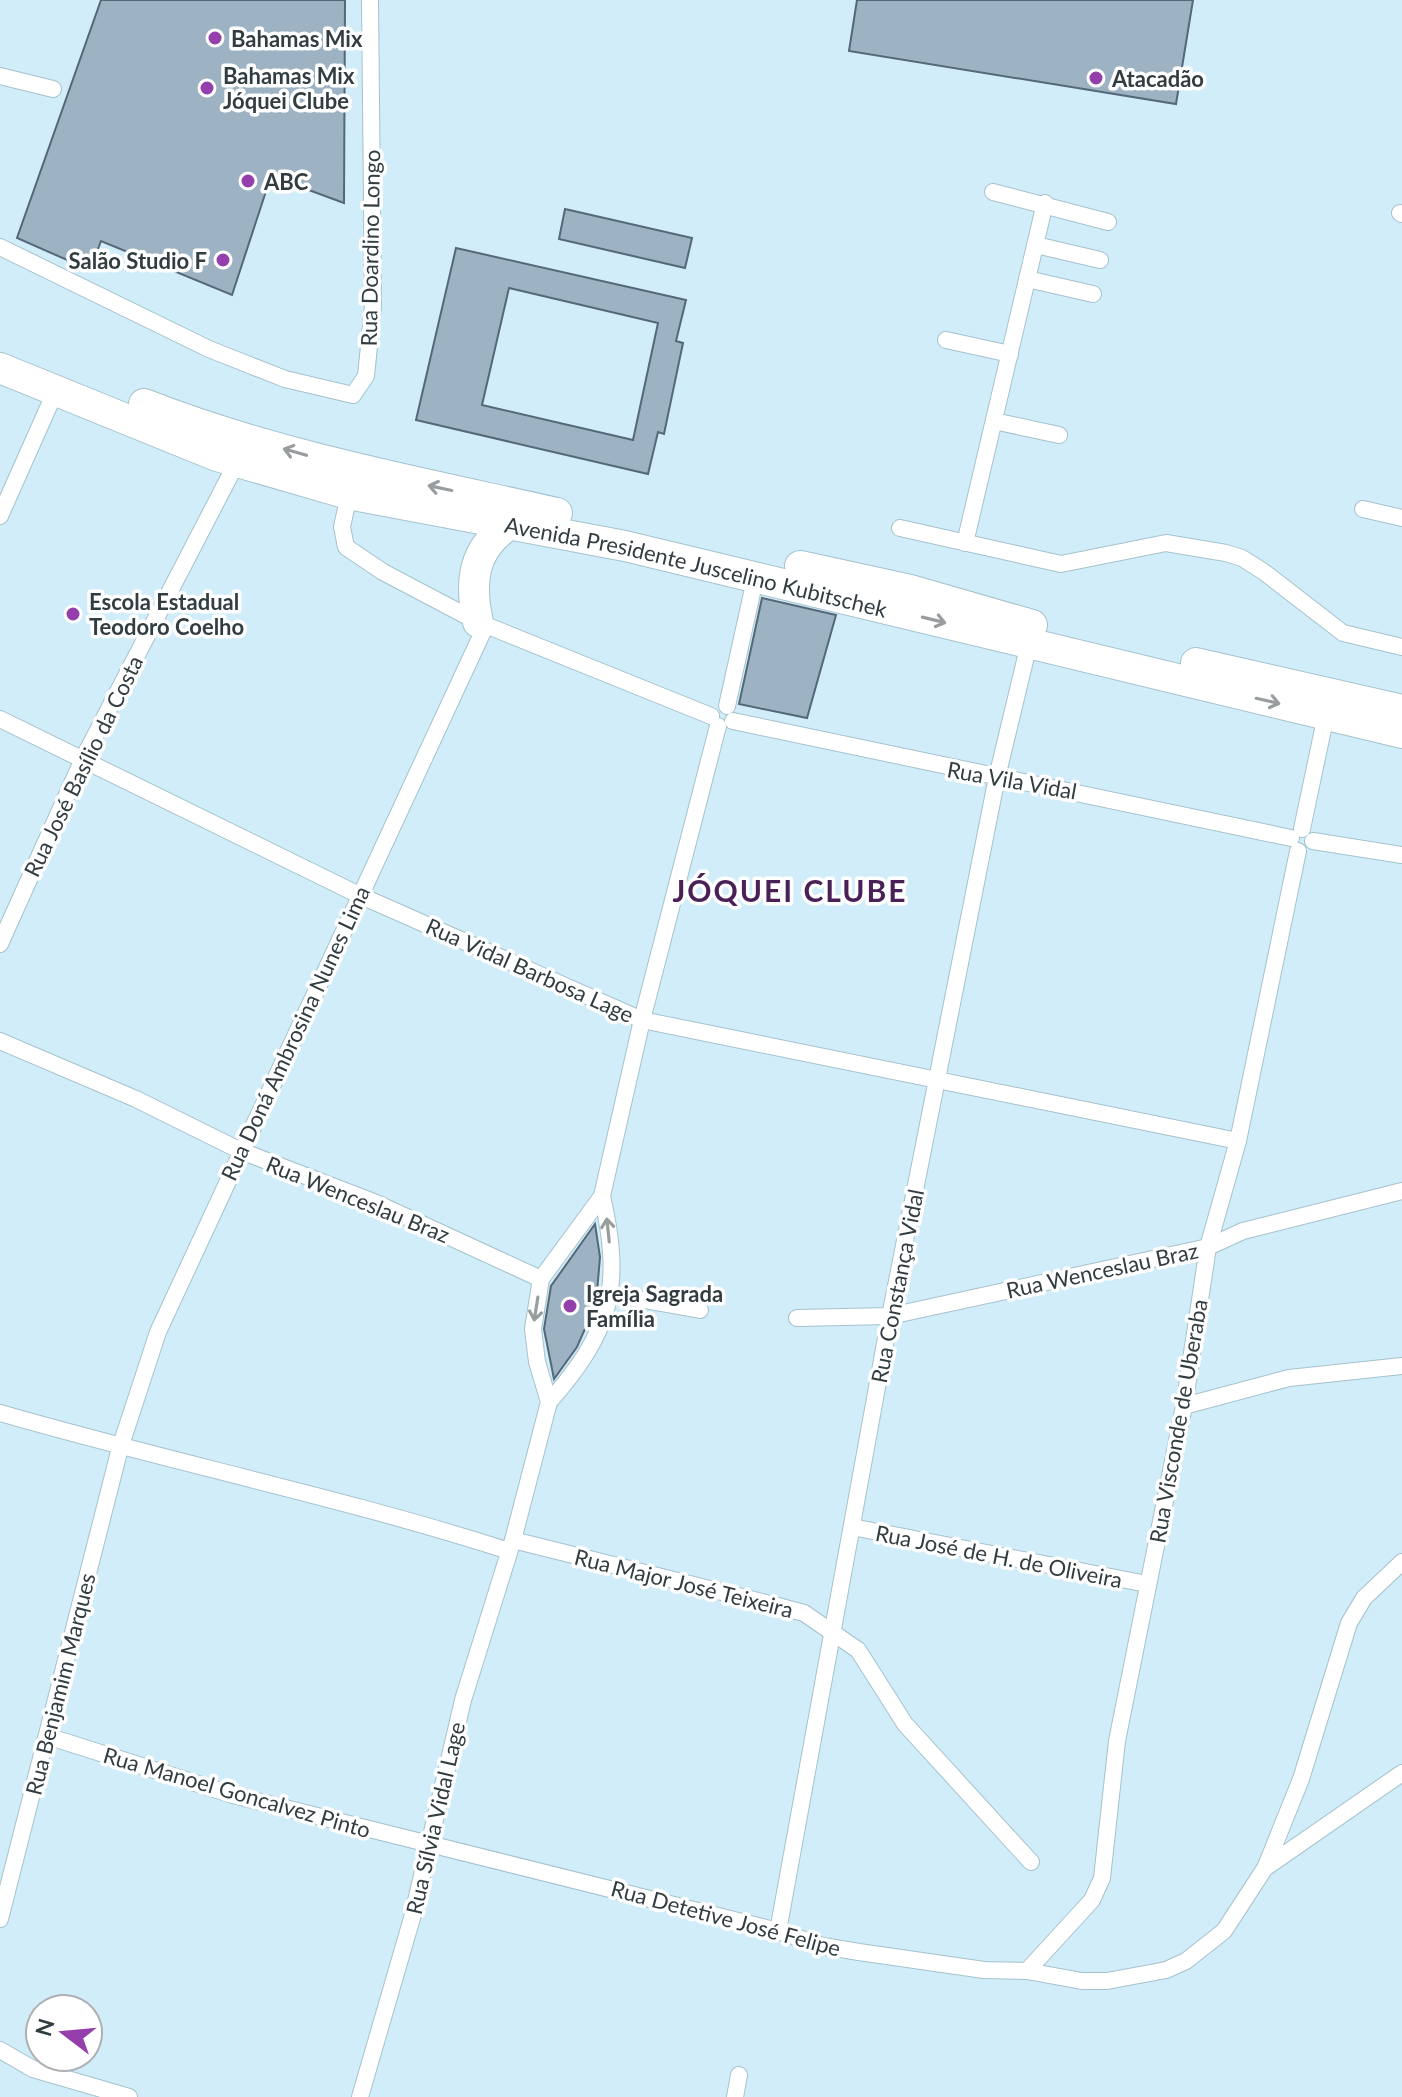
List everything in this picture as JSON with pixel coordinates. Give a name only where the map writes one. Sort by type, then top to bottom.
[{"type":"highway","name":"Avenida Presidente Juscelino Kubitschek","points":[[0,350],[180,418],[334,463],[359,484],[510,524],[756,575],[1402,733]]},
{"type":"highway","name":"Avenida Presidente Juscelino Kubitschek","points":[[0,368],[237,462],[910,590],[1035,626],[1402,710]]},
{"type":"highway","points":[[482,623],[472,584],[479,557],[495,534],[510,524]]},
{"type":"street","name":"Rua Doardino Longo","points":[[0,247],[209,349],[285,379],[353,395],[366,376],[373,306],[370,0]]},
{"type":"street","points":[[0,76],[53,89]]},
{"type":"street","points":[[993,192],[1045,203],[1108,222]]},
{"type":"street","points":[[965,543],[1045,203]]},
{"type":"street","points":[[1036,245],[1100,260]]},
{"type":"street","points":[[1027,279],[1093,294]]},
{"type":"street","points":[[946,340],[1010,354]]},
{"type":"street","points":[[0,516],[56,390]]},
{"type":"street","points":[[994,421],[1059,435]]},
{"type":"street","name":"Rua José Basílio da Costa","points":[[0,944],[83,759],[237,462]]},
{"type":"street","name":"Rua Vila Vidal","points":[[359,484],[342,527],[346,547],[383,572],[482,623],[722,717],[1301,840],[1402,855]]},
{"type":"street","points":[[1363,509],[1402,518]]},
{"type":"street","points":[[900,528],[1061,564],[1166,543],[1226,553],[1242,558],[1264,572],[1343,633],[1402,647]]},
{"type":"street","points":[[549,1402],[588,1355],[611,1294],[611,1262],[602,1196],[642,1020],[756,575]]},
{"type":"street","name":"Rua Doná Ambrosina Nunes Lima","points":[[120,1448],[158,1332],[482,623]]},
{"type":"street","name":"Rua Constança Vidal","points":[[778,1931],[890,1316],[997,777],[1029,644]]},
{"type":"street","name":"Rua Visconde de Uberaba","points":[[1027,1971],[1099,1890],[1117,1741],[1184,1406],[1208,1247],[1238,1141],[1326,715]]},
{"type":"street","name":"Rua Vidal Barbosa Lage","points":[[0,719],[359,895],[642,1020],[938,1077],[1238,1141]]},
{"type":"street","name":"Rua Wenceslau Braz","points":[[0,1041],[136,1099],[241,1151],[376,1203],[541,1279]]},
{"type":"street","name":"Rua Wenceslau Braz","points":[[797,1318],[890,1316],[1208,1247],[1243,1231],[1402,1191]]},
{"type":"street","points":[[549,1402],[537,1362],[533,1329],[541,1279],[602,1196]]},
{"type":"street","points":[[611,1294],[700,1310]]},
{"type":"street","points":[[1184,1406],[1289,1378],[1402,1366]]},
{"type":"street","name":"Rua Sílvia Vidal Lage","points":[[360,2097],[429,1845],[463,1700],[511,1546],[549,1402]]},
{"type":"street","name":"Rua Major José Teixeira","points":[[0,1413],[120,1448],[511,1546],[804,1613],[858,1650],[905,1724],[1031,1862]]},
{"type":"street","name":"Rua Benjamim Marques","points":[[0,1919],[120,1448]]},
{"type":"street","name":"Rua José de H. de Oliveira","points":[[852,1527],[1147,1584]]},
{"type":"street","points":[[1265,1868],[1301,1779],[1338,1648],[1349,1623],[1364,1598],[1402,1562]]},
{"type":"street","name":"Rua Manoel Goncalvez Pinto","points":[[47,1736],[233,1795],[429,1845]]},
{"type":"street","points":[[1265,1868],[1402,1773]]},
{"type":"street","name":"Rua Detetive José Felipe","points":[[429,1845],[778,1931],[823,1946],[984,1970],[1027,1971],[1095,1981],[1166,1970],[1186,1961],[1224,1931],[1265,1868]]},
{"type":"street","points":[[0,2050],[33,2069],[129,2097]]},
{"type":"street","points":[[735,2097],[739,2075]]},
{"type":"building","name":"Bahamas Mix Jóquei Clube","points":[[101,0],[345,0],[344,203],[271,176],[232,295],[101,241],[90,270],[17,238]]},
{"type":"building","name":"Atacadão","points":[[857,0],[1193,0],[1176,104],[849,51]]},
{"type":"building","points":[[565,209],[692,238],[685,268],[559,239]]},
{"type":"building","points":[[456,248],[686,300],[676,341],[683,343],[664,434],[658,432],[648,474],[416,420]],"holes":[[[509,288],[658,323],[633,440],[482,405]]]},
{"type":"building","points":[[762,598],[836,615],[807,718],[739,704]]},
{"type":"building","name":"Igreja Sagrada Família","points":[[595,1224],[600,1257],[596,1304],[577,1347],[554,1379],[544,1329],[551,1286]]},
{"type":"place","name":"Bahamas Mix","points":[[215,38]]},
{"type":"place","name":"Atacadão","points":[[1096,78]]},
{"type":"place","name":"Bahamas Mix Jóquei Clube","points":[[207,88]]},
{"type":"place","name":"ABC","points":[[248,181]]},
{"type":"place","name":"Salão Studio F","points":[[223,260]]},
{"type":"place","name":"Escola Estadual Teodoro Coelho","points":[[73,614]]},
{"type":"place","name":"Igreja Sagrada Família","points":[[570,1306]]},
{"type":"district","name":"JÓQUEI CLUBE","points":[[790,890]]}]
